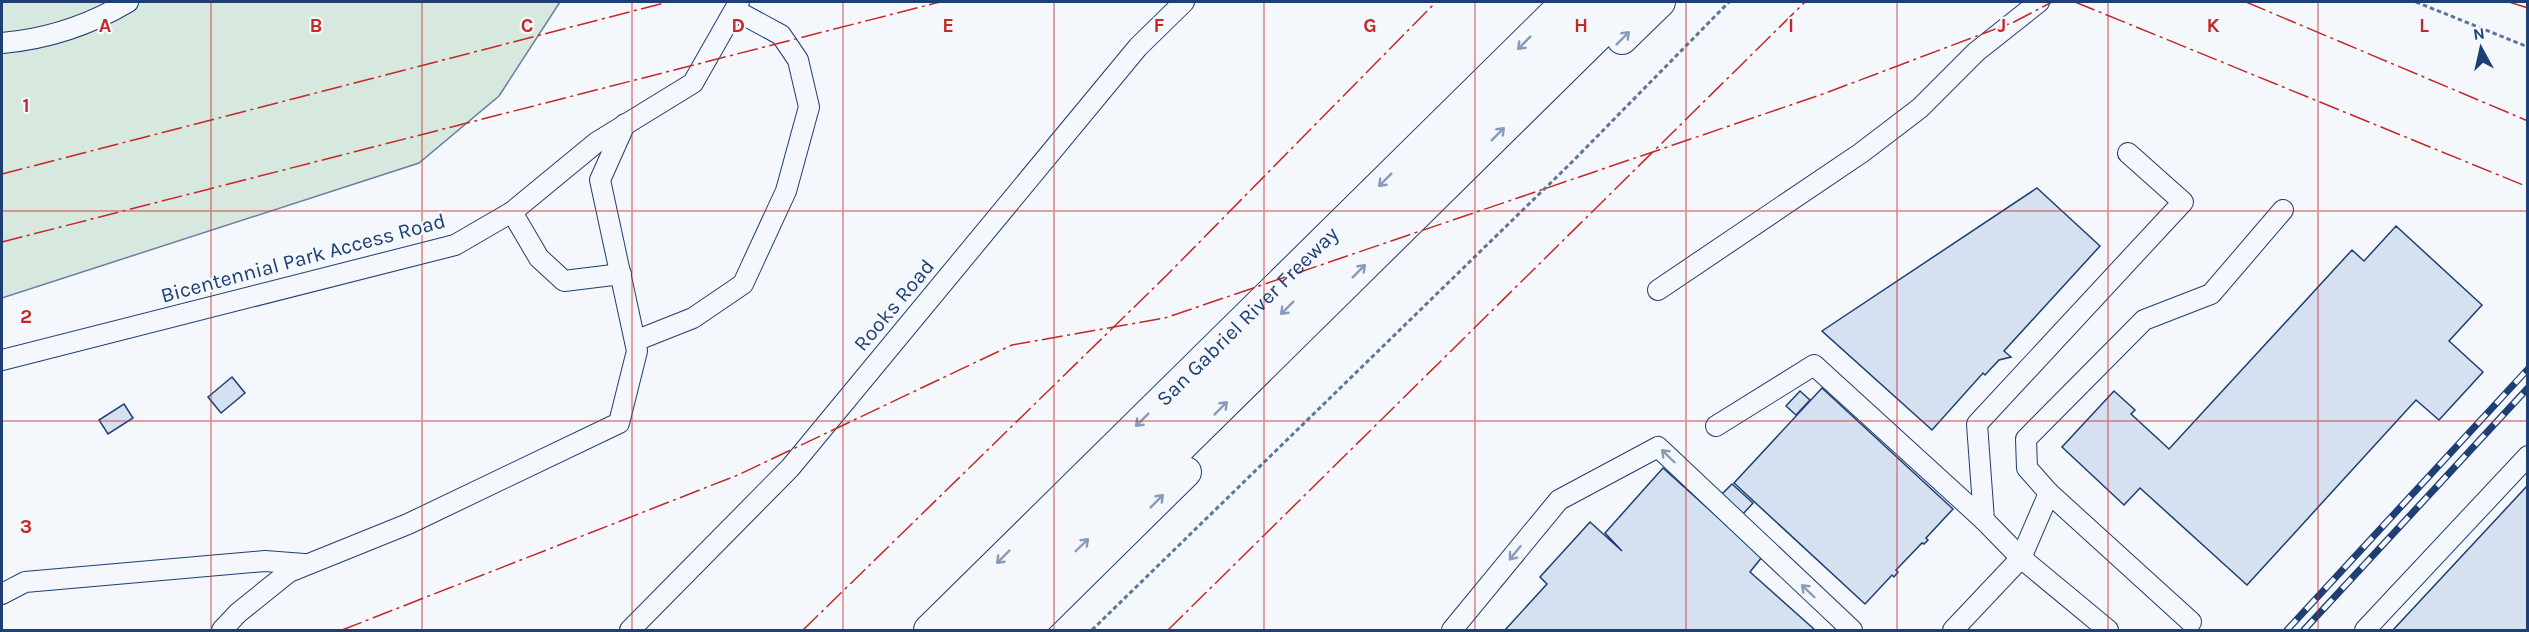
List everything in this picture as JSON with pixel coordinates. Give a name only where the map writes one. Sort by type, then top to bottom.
[{"type":"highway","name":"San Gabriel River Freeway","points":[[929,630],[1566,2]]},
{"type":"highway","points":[[962,630],[1598,2]]},
{"type":"highway","points":[[995,630],[1632,2]]},
{"type":"highway","points":[[1026,630],[1660,2]]},
{"type":"street","points":[[2,43],[53,36],[101,18],[128,2]]},
{"type":"street","name":"Rooks Road","points":[[630,630],[790,468],[1137,47],[1184,2]]},
{"type":"street","points":[[1658,290],[1895,128],[1920,108],[1976,52],[2039,2]]},
{"type":"street","points":[[635,341],[693,318],[743,284],[786,191],[809,107],[798,60],[781,35],[737,6]]},
{"type":"street","name":"Bicentennial Park Access Road","points":[[2,360],[455,245],[512,212],[597,142],[693,83],[737,6]]},
{"type":"street","points":[[222,630],[238,613],[289,572],[408,524],[619,423],[637,351],[600,180],[625,124]]},
{"type":"street","points":[[1984,520],[1977,424],[2183,202],[2128,153]]},
{"type":"street","points":[[2192,622],[2049,493],[2027,468],[2026,439],[2144,320],[2211,294],[2283,210]]},
{"type":"street","points":[[512,212],[539,258],[564,281],[621,274]]},
{"type":"street","points":[[1716,426],[1814,365],[1984,520],[2021,558],[2108,630]]},
{"type":"street","points":[[1452,630],[1559,500],[1658,447],[1852,630]]},
{"type":"street","points":[[2366,630],[2528,456]]},
{"type":"street","points":[[1953,630],[2021,558],[2049,493]]},
{"type":"street","points":[[2,578],[24,582],[266,561],[307,565]]},
{"type":"street","points":[[2,594],[24,582]]},
{"type":"path","points":[[1092,630],[1572,162],[1729,2]]},
{"type":"path","points":[[2416,2],[2528,47]]},
{"type":"shaded area","points":[[2,2],[560,2],[499,96],[419,163],[2,298]]},
{"type":"building","points":[[2037,188],[2100,246],[2004,351],[2011,357],[1999,360],[1985,375],[1983,373],[1932,430],[1822,331]]},
{"type":"building","points":[[2396,226],[2482,305],[2449,341],[2483,372],[2439,420],[2416,400],[2247,585],[2140,488],[2124,505],[2062,447],[2114,391],[2135,410],[2131,414],[2169,449],[2352,250],[2364,261]]},
{"type":"building","points":[[232,377],[245,393],[221,413],[208,397]]},
{"type":"building","points":[[1822,388],[1953,509],[1926,538],[1928,540],[1922,543],[1896,570],[1898,572],[1894,577],[1892,575],[1865,604],[1734,483]]},
{"type":"building","points":[[1800,391],[1810,400],[1796,415],[1786,406]]},
{"type":"building","points":[[124,404],[133,418],[108,434],[99,420]]},
{"type":"building","points":[[1663,468],[1762,557],[1750,572],[1815,630],[1505,630],[1547,584],[1540,577],[1590,522],[1622,551],[1605,533]]},
{"type":"building","points":[[1732,484],[1753,503],[1743,514],[1722,494]]},
{"type":"building","points":[[2528,485],[2528,630],[2393,630]]},
{"type":"railway","points":[[2287,630],[2528,369]]},
{"type":"railway","points":[[2304,630],[2528,388]]},
{"type":"power","points":[[2,174],[668,2]]},
{"type":"power","points":[[2,242],[940,2]]},
{"type":"power","points":[[803,630],[1168,274],[1436,2]]},
{"type":"power","points":[[1168,630],[1805,2]]},
{"type":"power","points":[[342,630],[738,475],[1012,345],[1165,318],[1823,94],[2014,22],[2052,2]]},
{"type":"power","points":[[2075,2],[2528,187]]},
{"type":"power","points":[[2246,2],[2528,121]]},
{"type":"power","points":[[2509,2],[2528,8]]}]
